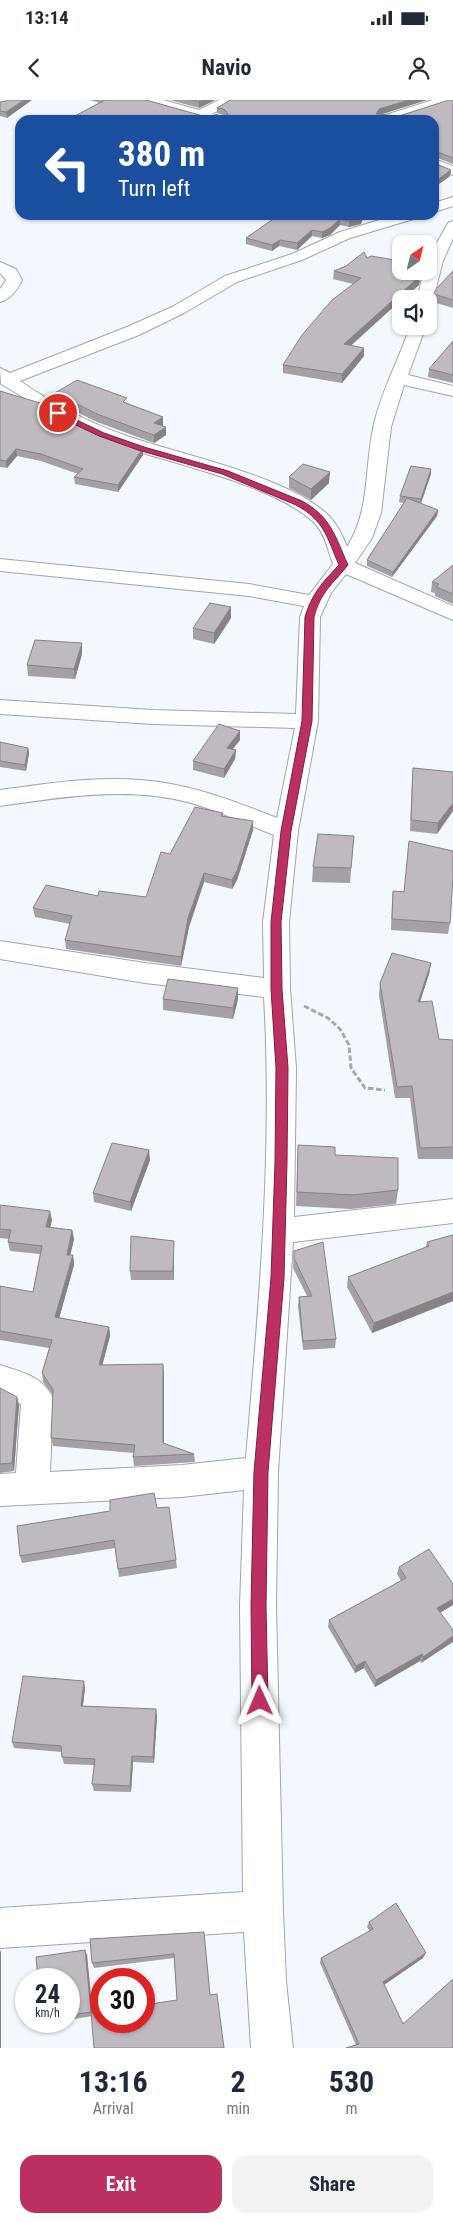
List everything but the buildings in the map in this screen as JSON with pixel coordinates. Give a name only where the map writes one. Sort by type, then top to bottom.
[{"type":"street","points":[[148,100],[200,115],[230,100]]},
{"type":"street","points":[[400,115],[446,100]]},
{"type":"street","points":[[439,165],[453,171]]},
{"type":"street","points":[[439,206],[453,201]]},
{"type":"street","points":[[4,376],[134,331],[178,310],[231,280],[298,257],[345,235],[395,220]]},
{"type":"street","points":[[427,290],[430,272],[437,254],[453,226]]},
{"type":"street","points":[[0,267],[10,272],[14,280],[0,297]]},
{"type":"street","points":[[272,2048],[266,1981],[263,1911],[258,1606],[261,1472],[277,1278],[279,1231],[282,1068],[277,989],[276,922],[286,831],[307,721],[310,617],[314,602],[330,578],[344,565],[357,547],[368,524],[377,475],[381,428],[389,396],[414,335]]},
{"type":"street","points":[[4,376],[58,413],[102,434],[141,449],[225,472],[309,508],[324,522],[344,565],[453,614]]},
{"type":"street","points":[[396,378],[453,391]]},
{"type":"street","points":[[0,565],[249,590],[314,602]]},
{"type":"street","points":[[0,707],[152,717],[307,721]]},
{"type":"street","points":[[0,798],[104,786],[153,790],[192,796],[229,808],[286,831]]},
{"type":"street","points":[[0,950],[145,973],[277,989]]},
{"type":"street","points":[[279,1231],[453,1211]]},
{"type":"street","points":[[0,1379],[28,1390],[37,1398],[32,1489]]},
{"type":"street","points":[[0,1490],[182,1481],[261,1472]]},
{"type":"street","points":[[0,1928],[263,1911]]},
{"type":"path","points":[[277,989],[283,996],[331,1019],[343,1030],[351,1056],[349,1063],[356,1078],[365,1088],[385,1090]]},
{"type":"route","points":[[58,413],[83,426],[141,449],[225,472],[309,508],[324,522],[344,565],[320,591],[314,602],[310,617],[307,721],[286,831],[276,922],[277,989],[282,1068],[281,1162],[277,1278],[261,1472],[258,1606],[260,1701]]}]
